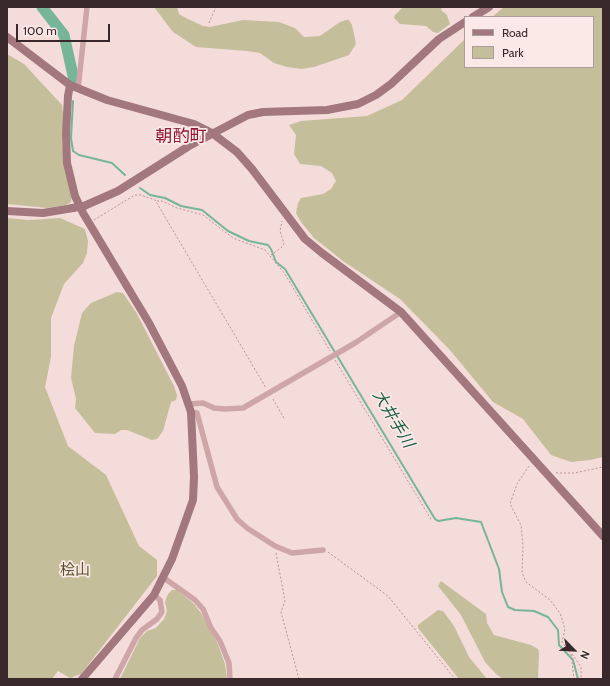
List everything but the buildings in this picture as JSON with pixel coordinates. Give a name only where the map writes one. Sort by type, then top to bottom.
[{"type":"street","points":[[78,89],[87,7]]},
{"type":"street","points":[[475,16],[489,7]]},
{"type":"street","points":[[7,211],[43,213],[84,206],[118,191],[212,133],[248,115],[264,112],[326,110],[358,104],[376,95],[392,84],[439,39],[464,23]]},
{"type":"street","points":[[7,37],[70,85],[107,100],[194,124],[212,133],[242,156],[296,229],[312,246],[401,312],[603,536]]},
{"type":"street","points":[[70,85],[66,134],[67,163],[75,196],[89,223],[149,323],[182,386],[190,408],[194,477],[193,500],[183,532],[164,578],[154,595],[82,679]]},
{"type":"street","points":[[190,408],[203,403],[214,408],[244,408],[270,394],[393,319],[401,312]]},
{"type":"street","points":[[190,408],[197,413],[217,487],[223,499],[237,519],[247,528],[275,546],[292,553],[323,550]]},
{"type":"street","points":[[164,578],[195,600],[203,609],[220,641],[229,663],[230,679]]},
{"type":"street","points":[[115,679],[136,638],[142,630],[157,619],[162,612],[160,600],[154,595]]},
{"type":"path","points":[[209,23],[216,7]]},
{"type":"path","points":[[89,223],[135,195],[141,195],[157,201],[162,201],[177,208],[203,215],[233,238],[262,248],[271,255],[277,266],[285,274],[335,354],[432,521]]},
{"type":"path","points":[[157,201],[285,420]]},
{"type":"path","points":[[271,255],[276,252],[284,242],[280,231],[283,221]]},
{"type":"path","points":[[533,458],[517,484],[510,504],[520,525],[523,546],[522,573],[526,582],[550,600],[560,613],[566,629],[562,642],[581,667],[581,679]]},
{"type":"path","points":[[550,476],[553,473],[574,473],[603,467]]},
{"type":"path","points":[[275,546],[285,601],[281,612],[299,679]]},
{"type":"path","points":[[323,550],[343,562],[388,596],[455,679]]},
{"type":"path","points":[[571,655],[574,679]]},
{"type":"green space","points":[[154,7],[177,7],[179,14],[203,26],[210,27],[243,20],[279,22],[295,28],[304,37],[320,36],[340,22],[349,20],[352,25],[356,44],[349,55],[314,67],[301,69],[287,67],[274,63],[260,53],[196,47],[173,32]]},
{"type":"green space","points":[[403,7],[442,7],[441,10],[447,15],[450,24],[438,33],[433,32],[426,26],[400,24],[394,18]]},
{"type":"green space","points":[[504,7],[603,7],[603,457],[571,462],[551,455],[523,419],[493,402],[449,349],[400,299],[343,261],[314,238],[301,222],[296,213],[298,203],[301,198],[323,194],[331,189],[336,181],[332,173],[321,166],[300,164],[294,154],[296,135],[289,125],[301,121],[367,116],[402,100],[464,40],[464,68],[594,68],[594,16],[493,16]]},
{"type":"green space","points":[[7,54],[24,64],[62,105],[64,120],[62,143],[72,194],[71,202],[66,205],[47,208],[7,204]]},
{"type":"green space","name":"桧山","points":[[7,218],[29,220],[60,218],[85,229],[88,241],[87,253],[83,263],[64,284],[51,318],[51,357],[45,387],[68,446],[106,475],[139,546],[157,560],[157,576],[81,674],[70,678],[58,671],[52,679],[7,679]]},
{"type":"green space","points":[[117,292],[123,293],[136,312],[174,386],[177,395],[176,400],[171,402],[163,431],[157,439],[152,440],[127,430],[121,430],[115,434],[95,433],[75,408],[76,399],[71,378],[74,346],[82,313],[91,303]]},
{"type":"green space","points":[[441,581],[486,614],[487,623],[494,635],[531,645],[538,649],[538,678],[503,679],[496,674],[485,662],[461,615],[438,586]]},
{"type":"green space","points":[[172,590],[177,590],[194,604],[201,613],[217,642],[225,664],[227,679],[120,679],[140,638],[147,631],[156,628],[164,619],[167,611],[165,602],[168,594]]},
{"type":"green space","points":[[438,610],[443,611],[454,626],[469,657],[487,679],[459,679],[418,628],[418,625]]},
{"type":"waterway","name":"大井手川","points":[[42,7],[64,35],[74,80]]},
{"type":"waterway","name":"大井手川","points":[[73,101],[71,138],[73,151],[79,155],[112,163],[125,175]]},
{"type":"waterway","name":"大井手川","points":[[140,188],[150,195],[165,198],[181,206],[202,210],[228,231],[249,241],[268,245],[276,262],[285,269],[435,519],[438,521],[456,518],[481,522],[499,569],[502,592],[508,607],[515,610],[534,611],[548,617],[558,630],[559,645],[573,660],[578,679]]},
{"type":"district","name":"朝酌町","points":[[181,137]]}]
